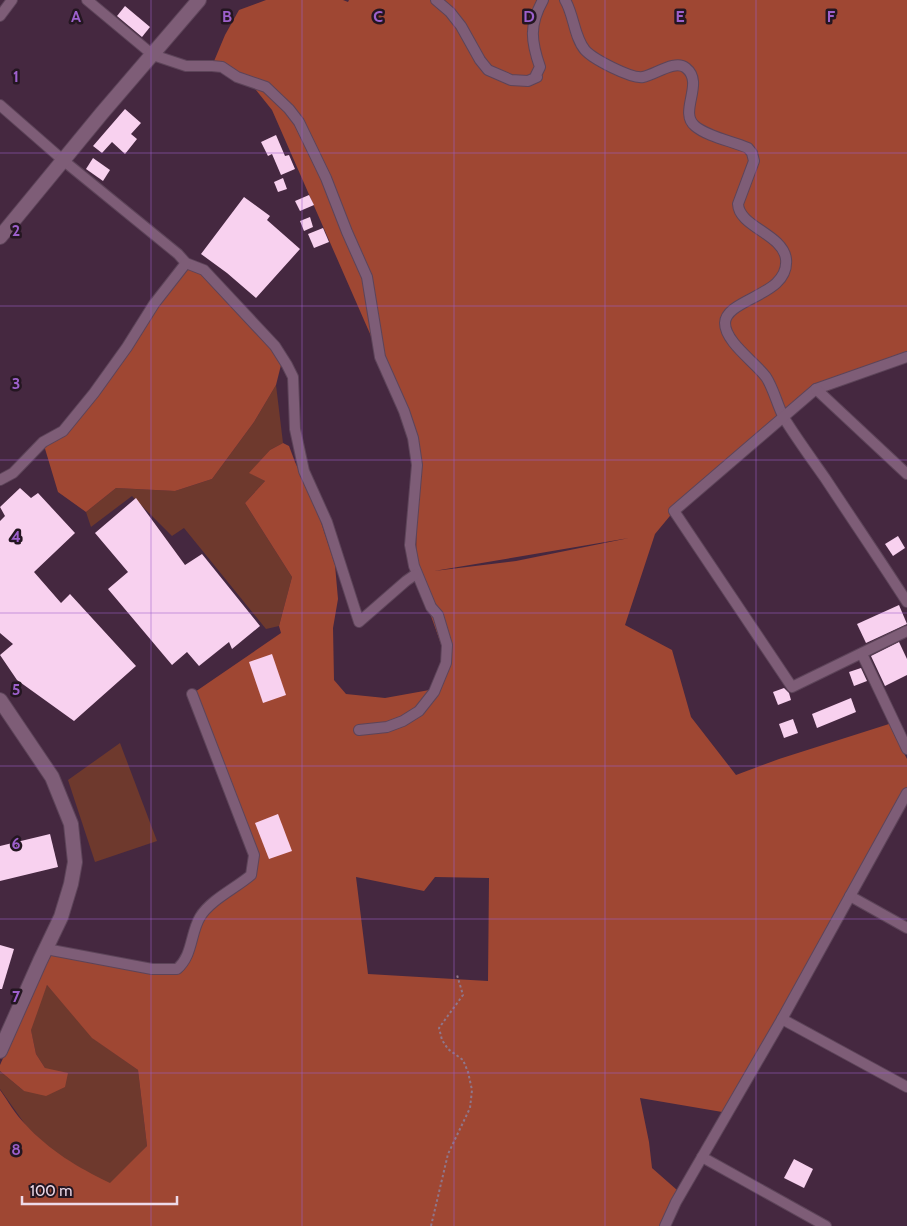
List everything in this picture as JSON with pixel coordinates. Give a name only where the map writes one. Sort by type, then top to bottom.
[{"type":"street","points":[[0,16],[12,0]]},
{"type":"street","points":[[87,0],[153,55],[186,66],[222,68],[236,77],[266,87],[289,109],[299,122],[326,178],[367,277],[380,357],[404,411],[413,438],[417,464],[410,545],[416,574],[442,628],[447,645],[446,663],[431,697],[419,711],[403,722],[387,727],[359,730]]},
{"type":"street","points":[[0,237],[102,113],[199,0]]},
{"type":"street","points":[[436,0],[450,12],[488,70],[511,80],[528,81],[537,77],[536,75],[540,67],[533,48],[532,32],[539,7],[543,0]]},
{"type":"street","points":[[565,0],[571,9],[575,28],[584,49],[615,69],[642,77],[676,66],[682,66],[688,70],[694,83],[690,112],[690,120],[693,125],[703,131],[748,148],[752,153],[754,161],[738,204],[738,210],[780,246],[785,253],[785,269],[782,276],[758,296],[731,310],[726,317],[725,325],[728,334],[766,377],[783,417],[907,602]]},
{"type":"street","points":[[0,105],[64,161],[178,254],[186,263],[204,270],[275,346],[293,377],[295,429],[304,470],[327,522],[359,622],[416,574]]},
{"type":"street","points":[[0,480],[13,473],[44,442],[63,432],[94,393],[127,347],[154,304],[186,263]]},
{"type":"street","points":[[907,356],[816,389],[674,510],[792,687],[907,631]]},
{"type":"street","points":[[816,389],[907,474]]},
{"type":"street","points":[[862,654],[907,749]]},
{"type":"street","points":[[46,949],[152,969],[176,969],[187,956],[200,917],[211,904],[251,876],[254,855],[192,694]]},
{"type":"street","points":[[0,700],[52,777],[71,824],[75,862],[72,884],[61,917],[0,1051]]},
{"type":"street","points":[[665,1226],[676,1202],[782,1019],[907,793]]},
{"type":"street","points":[[850,896],[907,928]]},
{"type":"street","points":[[782,1019],[907,1088]]},
{"type":"street","points":[[702,1157],[826,1226]]},
{"type":"path","points":[[431,1226],[448,1154],[470,1108],[472,1090],[463,1060],[448,1048],[442,1040],[439,1028],[463,995],[457,975]]},
{"type":"shaded area","points":[[266,0],[343,0],[348,2],[349,0],[907,0],[907,357],[800,403],[674,511],[655,534],[625,625],[672,650],[691,717],[736,775],[779,759],[889,724],[907,759],[907,793],[728,1113],[640,1098],[652,1168],[677,1190],[663,1226],[0,1226],[0,1090],[21,1120],[34,1134],[75,1164],[110,1183],[147,1146],[138,1070],[92,1038],[47,985],[31,1030],[36,1054],[45,1068],[68,1073],[65,1087],[46,1096],[24,1091],[0,1071],[0,1065],[50,953],[176,969],[211,905],[253,867],[192,694],[281,633],[279,626],[292,577],[245,503],[265,481],[249,473],[270,450],[283,443],[289,446],[317,510],[335,565],[338,599],[333,628],[334,680],[346,694],[385,698],[435,689],[446,658],[416,574],[417,465],[392,384],[272,110],[244,75],[212,66],[225,35],[239,10]],"holes":[[[629,538],[516,561],[434,571]],[[356,877],[424,891],[435,877],[489,878],[488,981],[368,974]]]},
{"type":"shaded area","points":[[186,263],[210,276],[283,357],[276,385],[254,422],[212,479],[175,491],[116,488],[86,512],[58,492],[43,442],[85,404]]},
{"type":"shaded area","points":[[276,385],[283,443],[270,450],[250,473],[265,481],[245,503],[292,577],[279,626],[266,629],[184,528],[172,536],[132,496],[91,527],[86,512],[116,488],[175,491],[212,479],[254,422]]},
{"type":"shaded area","points":[[120,743],[157,841],[95,862],[68,780]]},
{"type":"shaded area","points":[[47,985],[94,1039],[138,1070],[147,1146],[110,1186],[55,1153],[27,1127],[0,1089],[0,1071],[24,1091],[45,1068],[36,1054],[30,1026]]},
{"type":"building","points":[[125,6],[150,27],[142,37],[117,16]]},
{"type":"building","points":[[125,109],[141,123],[131,134],[137,139],[125,154],[112,142],[102,153],[93,146]]},
{"type":"building","points":[[276,135],[285,156],[289,155],[295,169],[281,175],[272,154],[268,156],[261,142]]},
{"type":"building","points":[[93,158],[110,170],[103,181],[86,169]]},
{"type":"building","points":[[283,178],[287,189],[278,192],[274,182]]},
{"type":"building","points":[[309,195],[314,205],[300,211],[295,201]]},
{"type":"building","points":[[244,197],[270,216],[267,220],[300,249],[256,298],[201,254]]},
{"type":"building","points":[[310,217],[313,227],[304,231],[300,221]]},
{"type":"building","points":[[323,228],[329,242],[314,248],[308,234]]},
{"type":"building","points":[[20,488],[31,498],[38,493],[75,533],[34,572],[61,603],[70,594],[136,666],[74,721],[17,680],[0,655],[13,644],[0,633],[0,521],[5,516],[0,507]]},
{"type":"building","points":[[136,498],[185,565],[202,554],[260,626],[232,649],[229,642],[199,666],[187,652],[172,665],[108,589],[128,572],[95,533]]},
{"type":"building","points":[[898,536],[905,548],[893,556],[885,544]]},
{"type":"building","points":[[899,605],[907,624],[866,643],[857,624]]},
{"type":"building","points":[[899,642],[907,659],[907,675],[885,686],[871,656]]},
{"type":"building","points":[[272,654],[286,695],[263,703],[249,662]]},
{"type":"building","points":[[861,668],[867,681],[854,686],[849,672]]},
{"type":"building","points":[[784,688],[789,693],[791,700],[778,705],[773,692]]},
{"type":"building","points":[[851,698],[856,712],[817,728],[812,714]]},
{"type":"building","points":[[793,719],[798,733],[784,738],[779,724]]},
{"type":"building","points":[[278,814],[292,851],[269,859],[255,823]]},
{"type":"building","points":[[50,834],[58,867],[0,881],[0,846]]},
{"type":"building","points":[[0,945],[14,949],[2,989],[0,989]]},
{"type":"building","points":[[794,1159],[813,1169],[804,1188],[784,1178]]}]
